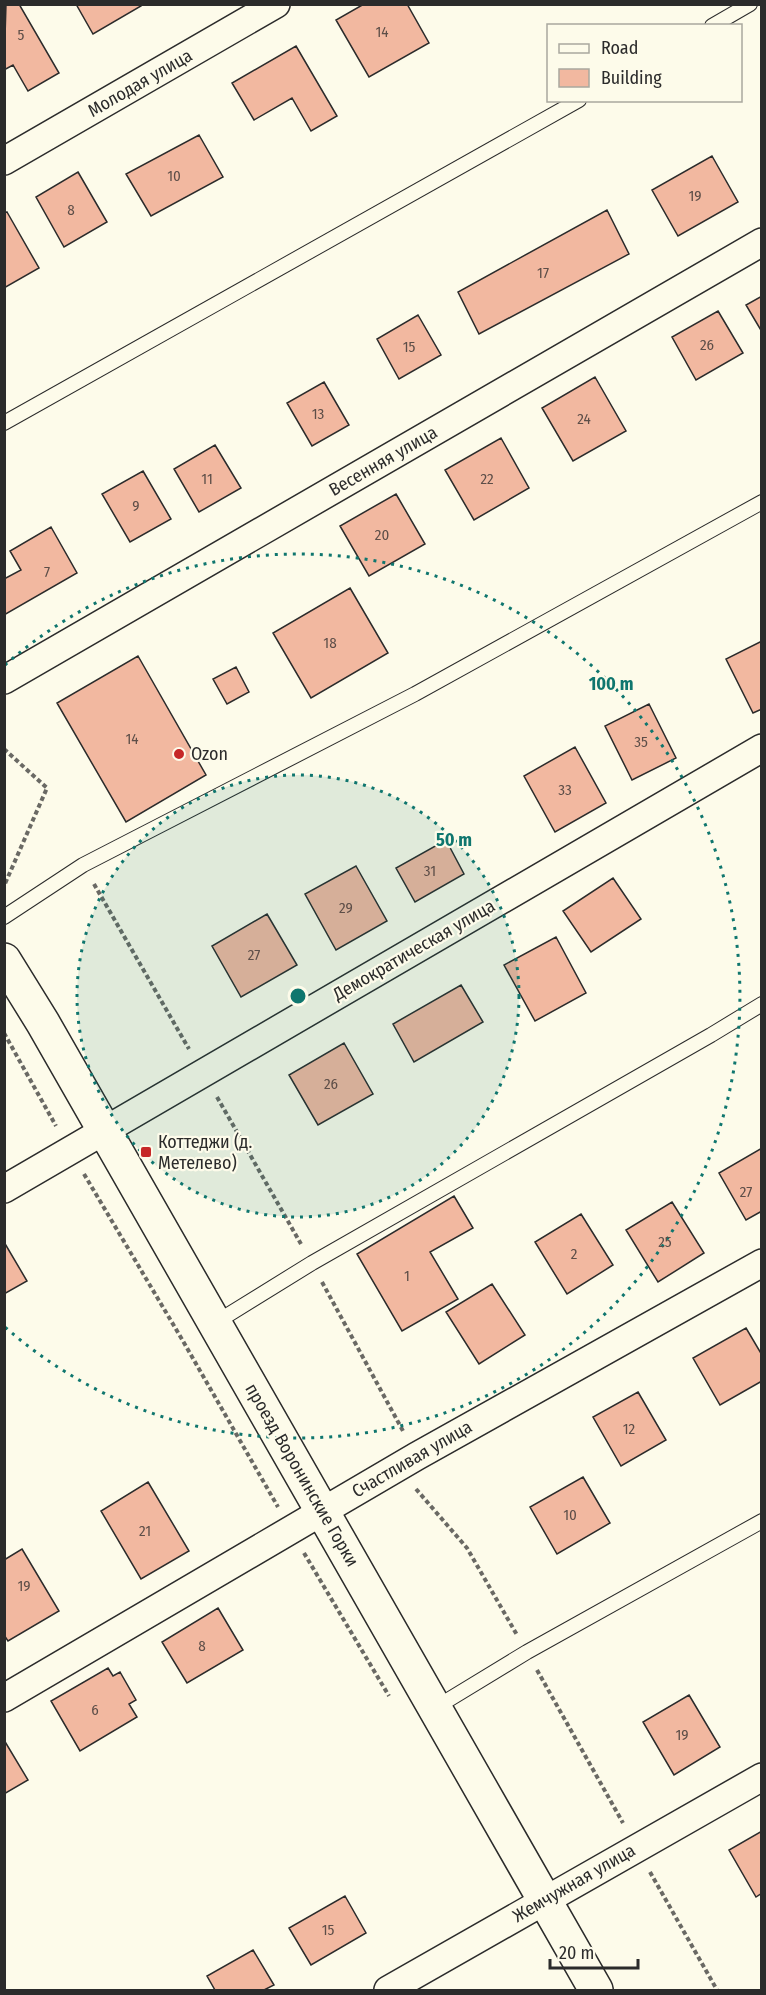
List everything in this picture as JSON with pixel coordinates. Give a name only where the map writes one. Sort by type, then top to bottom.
[{"type":"street","name":"Молодая улица","points":[[4,161],[276,4]]},
{"type":"street","name":"Весенняя улица","points":[[4,680],[762,242]]},
{"type":"street","name":"Демократическая улица","points":[[4,1189],[762,748]]},
{"type":"street","name":"проезд Воронинские Горки","points":[[4,960],[105,1130],[596,1990]]},
{"type":"street","name":"Счастливая улица","points":[[4,1698],[322,1510],[762,1263]]},
{"type":"street","name":"Жемчужная улица","points":[[388,1990],[762,1777]]},
{"type":"lane","points":[[715,24],[750,4]]},
{"type":"lane","points":[[4,423],[575,102]]},
{"type":"lane","points":[[4,916],[83,865],[415,694],[762,502]]},
{"type":"lane","points":[[215,1323],[312,1263],[762,1004]]},
{"type":"lane","points":[[435,1708],[527,1652],[762,1521]]},
{"type":"path","points":[[4,749],[47,788],[4,886]]},
{"type":"path","points":[[83,865],[312,1263],[417,1456],[416,1490],[467,1548],[717,1990]]},
{"type":"building","points":[[6,4],[19,4],[59,73],[28,91],[13,65],[4,70]]},
{"type":"building","points":[[76,4],[140,4],[141,6],[93,34]]},
{"type":"building","points":[[364,4],[407,4],[429,43],[369,77],[336,20]]},
{"type":"building","points":[[296,46],[337,116],[311,131],[292,98],[254,120],[232,83]]},
{"type":"building","points":[[199,135],[223,177],[151,216],[126,174]]},
{"type":"building","points":[[712,156],[738,202],[678,236],[652,190]]},
{"type":"building","points":[[78,172],[107,222],[64,247],[36,197]]},
{"type":"building","points":[[607,210],[629,254],[479,334],[458,292]]},
{"type":"building","points":[[7,212],[39,268],[4,288],[4,213]]},
{"type":"building","points":[[762,296],[762,332],[746,305]]},
{"type":"building","points":[[718,311],[743,353],[696,380],[672,337]]},
{"type":"building","points":[[418,315],[441,355],[399,379],[377,339]]},
{"type":"building","points":[[595,377],[626,431],[573,461],[542,408]]},
{"type":"building","points":[[324,382],[349,425],[312,446],[287,403]]},
{"type":"building","points":[[501,438],[529,488],[474,520],[445,470]]},
{"type":"building","points":[[215,445],[241,488],[199,512],[174,469]]},
{"type":"building","points":[[143,471],[171,519],[130,542],[102,494]]},
{"type":"building","points":[[396,494],[425,544],[369,576],[340,526]]},
{"type":"building","points":[[51,527],[77,573],[4,615],[4,579],[21,570],[10,551]]},
{"type":"building","points":[[350,588],[388,653],[311,698],[273,633]]},
{"type":"building","points":[[762,641],[762,709],[753,713],[726,659]]},
{"type":"building","points":[[138,656],[206,775],[126,822],[57,703]]},
{"type":"building","points":[[236,667],[249,692],[227,704],[213,679]]},
{"type":"building","points":[[649,704],[676,758],[632,780],[605,726]]},
{"type":"building","points":[[575,747],[606,803],[555,832],[524,776]]},
{"type":"building","points":[[446,840],[464,874],[415,902],[396,868]]},
{"type":"building","points":[[356,866],[387,921],[336,950],[305,894]]},
{"type":"building","points":[[613,878],[641,919],[591,952],[563,911]]},
{"type":"building","points":[[267,914],[297,965],[241,997],[212,946]]},
{"type":"building","points":[[556,937],[586,993],[535,1021],[504,965]]},
{"type":"building","points":[[461,985],[483,1022],[414,1062],[393,1024]]},
{"type":"building","points":[[344,1043],[373,1094],[318,1125],[289,1075]]},
{"type":"building","points":[[762,1148],[762,1211],[746,1220],[719,1173]]},
{"type":"building","points":[[454,1196],[473,1228],[430,1252],[458,1299],[402,1331],[357,1254]]},
{"type":"building","points":[[672,1202],[704,1253],[658,1282],[626,1230]]},
{"type":"building","points":[[581,1214],[613,1265],[567,1294],[535,1242]]},
{"type":"building","points":[[4,1242],[27,1281],[4,1294]]},
{"type":"building","points":[[492,1284],[525,1335],[479,1364],[446,1312]]},
{"type":"building","points":[[746,1328],[762,1355],[762,1381],[720,1405],[693,1358]]},
{"type":"building","points":[[638,1392],[666,1440],[621,1466],[593,1417]]},
{"type":"building","points":[[583,1477],[610,1523],[557,1554],[530,1507]]},
{"type":"building","points":[[148,1482],[189,1551],[141,1579],[101,1511]]},
{"type":"building","points":[[22,1549],[59,1611],[8,1641],[4,1635],[4,1560]]},
{"type":"building","points":[[218,1608],[243,1650],[187,1683],[162,1642]]},
{"type":"building","points":[[108,1668],[113,1676],[120,1672],[136,1700],[129,1704],[137,1717],[80,1751],[51,1701]]},
{"type":"building","points":[[689,1695],[720,1747],[674,1775],[643,1722]]},
{"type":"building","points":[[4,1740],[28,1780],[4,1794]]},
{"type":"building","points":[[762,1831],[762,1893],[756,1897],[729,1850]]},
{"type":"building","points":[[345,1896],[366,1933],[311,1965],[289,1928]]},
{"type":"building","points":[[253,1950],[274,1985],[264,1990],[215,1990],[207,1976]]},
{"type":"place","name":"Ozon","points":[[179,754]]},
{"type":"place","name":"Коттеджи (д. Метелево)","points":[[146,1152]]}]
